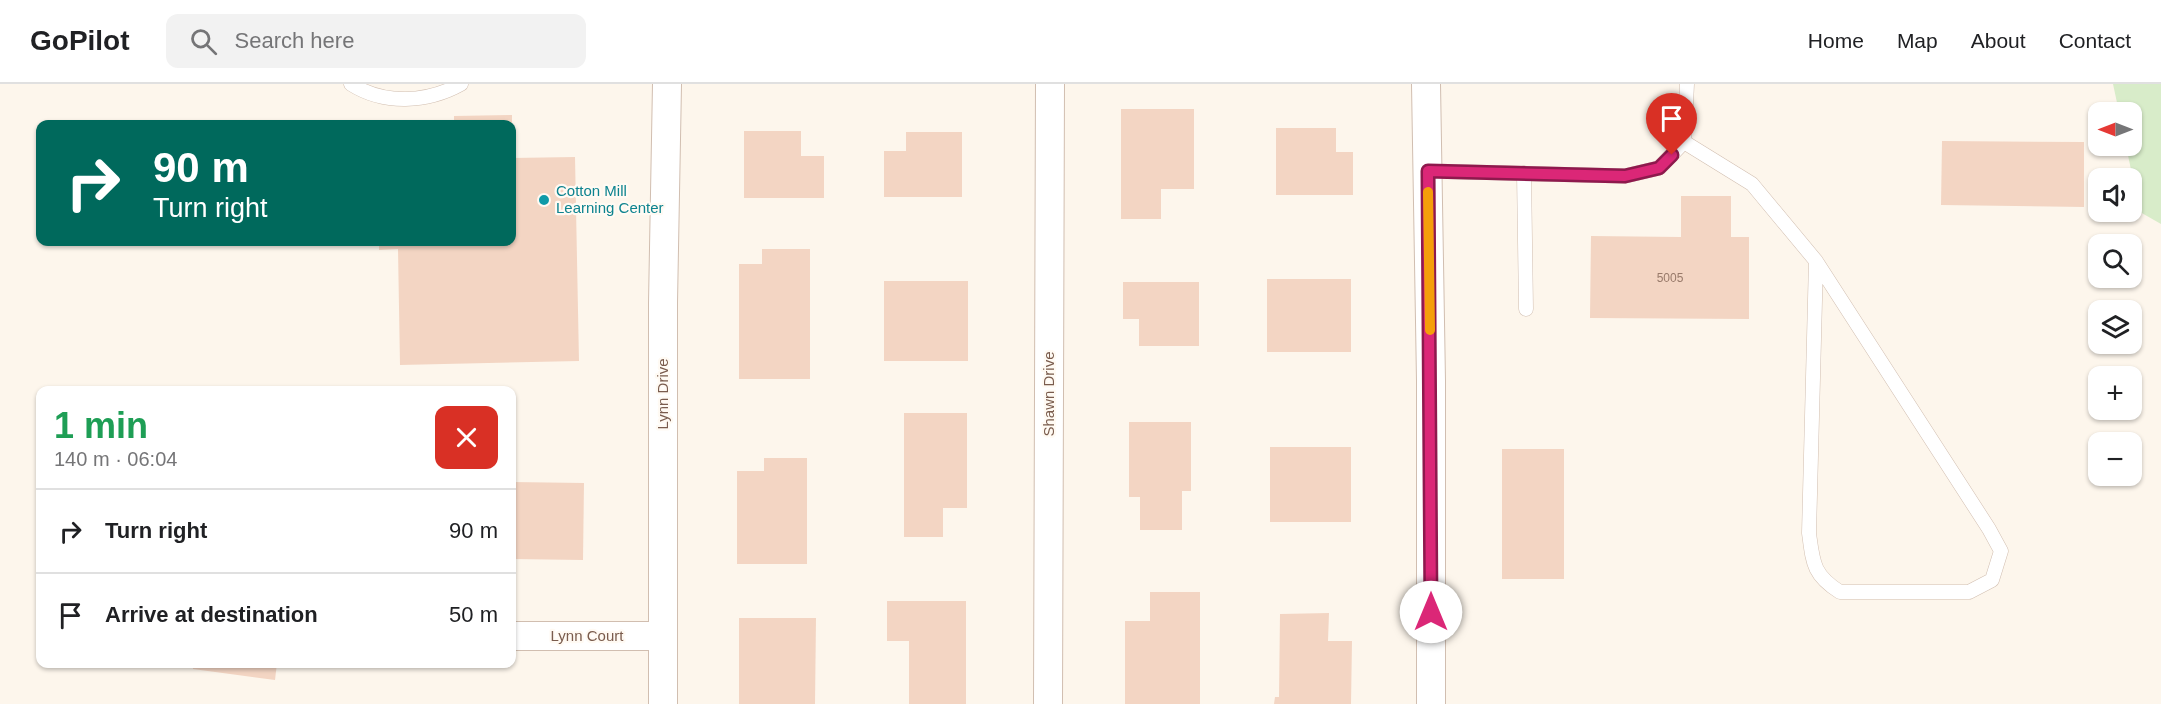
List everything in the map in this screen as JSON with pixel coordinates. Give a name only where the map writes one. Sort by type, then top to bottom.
[{"type":"street","name":"Lynn Drive","points":[[663,704],[663,303],[667,84]]},
{"type":"street","name":"Shawn Drive","points":[[1048,704],[1050,84]]},
{"type":"street","points":[[1426,84],[1431,381],[1431,704]]},
{"type":"street","name":"Lynn Court","points":[[516,636],[662,636]]},
{"type":"lane","points":[[351,84],[366,93],[395,99],[448,92],[461,84]]},
{"type":"lane","points":[[1428,171],[1625,176],[1659,168],[1684,142],[1687,84]]},
{"type":"lane","points":[[1684,142],[1752,184],[1816,261],[1993,536],[2001,551],[1992,580],[1969,592],[1840,592],[1826,583],[1813,564],[1809,533],[1816,261]]},
{"type":"lane","points":[[1524,173],[1526,309]]},
{"type":"green space","points":[[2113,84],[2161,84],[2161,224],[2142,213],[2142,168],[2131,168],[2128,156],[2142,156],[2142,102],[2117,102]]},
{"type":"building","points":[[1121,109],[1194,109],[1194,189],[1161,189],[1161,219],[1121,219]]},
{"type":"building","points":[[512,115],[512,120],[454,120],[454,116]]},
{"type":"building","points":[[1276,128],[1336,128],[1336,152],[1353,152],[1353,195],[1276,195]]},
{"type":"building","points":[[744,131],[801,131],[801,156],[824,156],[824,198],[744,198]]},
{"type":"building","points":[[906,132],[962,132],[962,197],[884,197],[884,151],[906,151]]},
{"type":"building","points":[[1942,141],[2084,142],[2084,207],[1941,205]]},
{"type":"building","name":"Cotton Mill Learning Center","points":[[575,157],[579,361],[400,365],[398,249],[379,250],[379,246],[516,246],[516,158]]},
{"type":"building","points":[[1681,196],[1731,196],[1731,237],[1749,237],[1749,319],[1590,318],[1591,236],[1681,237]]},
{"type":"building","points":[[762,249],[810,249],[810,379],[739,379],[739,264],[762,264]]},
{"type":"building","points":[[1267,279],[1351,279],[1351,352],[1267,352]]},
{"type":"building","points":[[884,281],[968,281],[968,361],[884,361]]},
{"type":"building","points":[[1123,282],[1199,282],[1199,346],[1139,346],[1139,319],[1123,319]]},
{"type":"building","points":[[904,413],[967,413],[967,508],[943,508],[943,537],[904,537]]},
{"type":"building","points":[[1129,422],[1191,422],[1191,491],[1182,491],[1182,530],[1140,530],[1140,497],[1129,497]]},
{"type":"building","points":[[1270,447],[1351,447],[1351,522],[1270,522]]},
{"type":"building","points":[[1502,449],[1564,449],[1564,579],[1502,579]]},
{"type":"building","points":[[764,458],[807,458],[807,564],[737,564],[737,471],[764,471]]},
{"type":"building","points":[[516,482],[584,483],[583,560],[516,559]]},
{"type":"building","points":[[1150,592],[1200,592],[1200,704],[1125,704],[1125,621],[1150,621]]},
{"type":"building","points":[[887,601],[966,601],[966,704],[909,704],[909,641],[887,641]]},
{"type":"building","points":[[1329,613],[1328,641],[1352,641],[1351,704],[1274,704],[1275,697],[1279,697],[1280,614]]},
{"type":"building","points":[[739,618],[816,618],[815,704],[739,704]]},
{"type":"building","points":[[193,668],[276,668],[275,680]]},
{"type":"slow traffic","points":[[1428,192],[1430,330]]},
{"type":"place","name":"Cotton Mill Learning Center","points":[[544,200]]},
{"type":"route","points":[[1431,612],[1428,171],[1625,176],[1659,168],[1672,155]]}]
